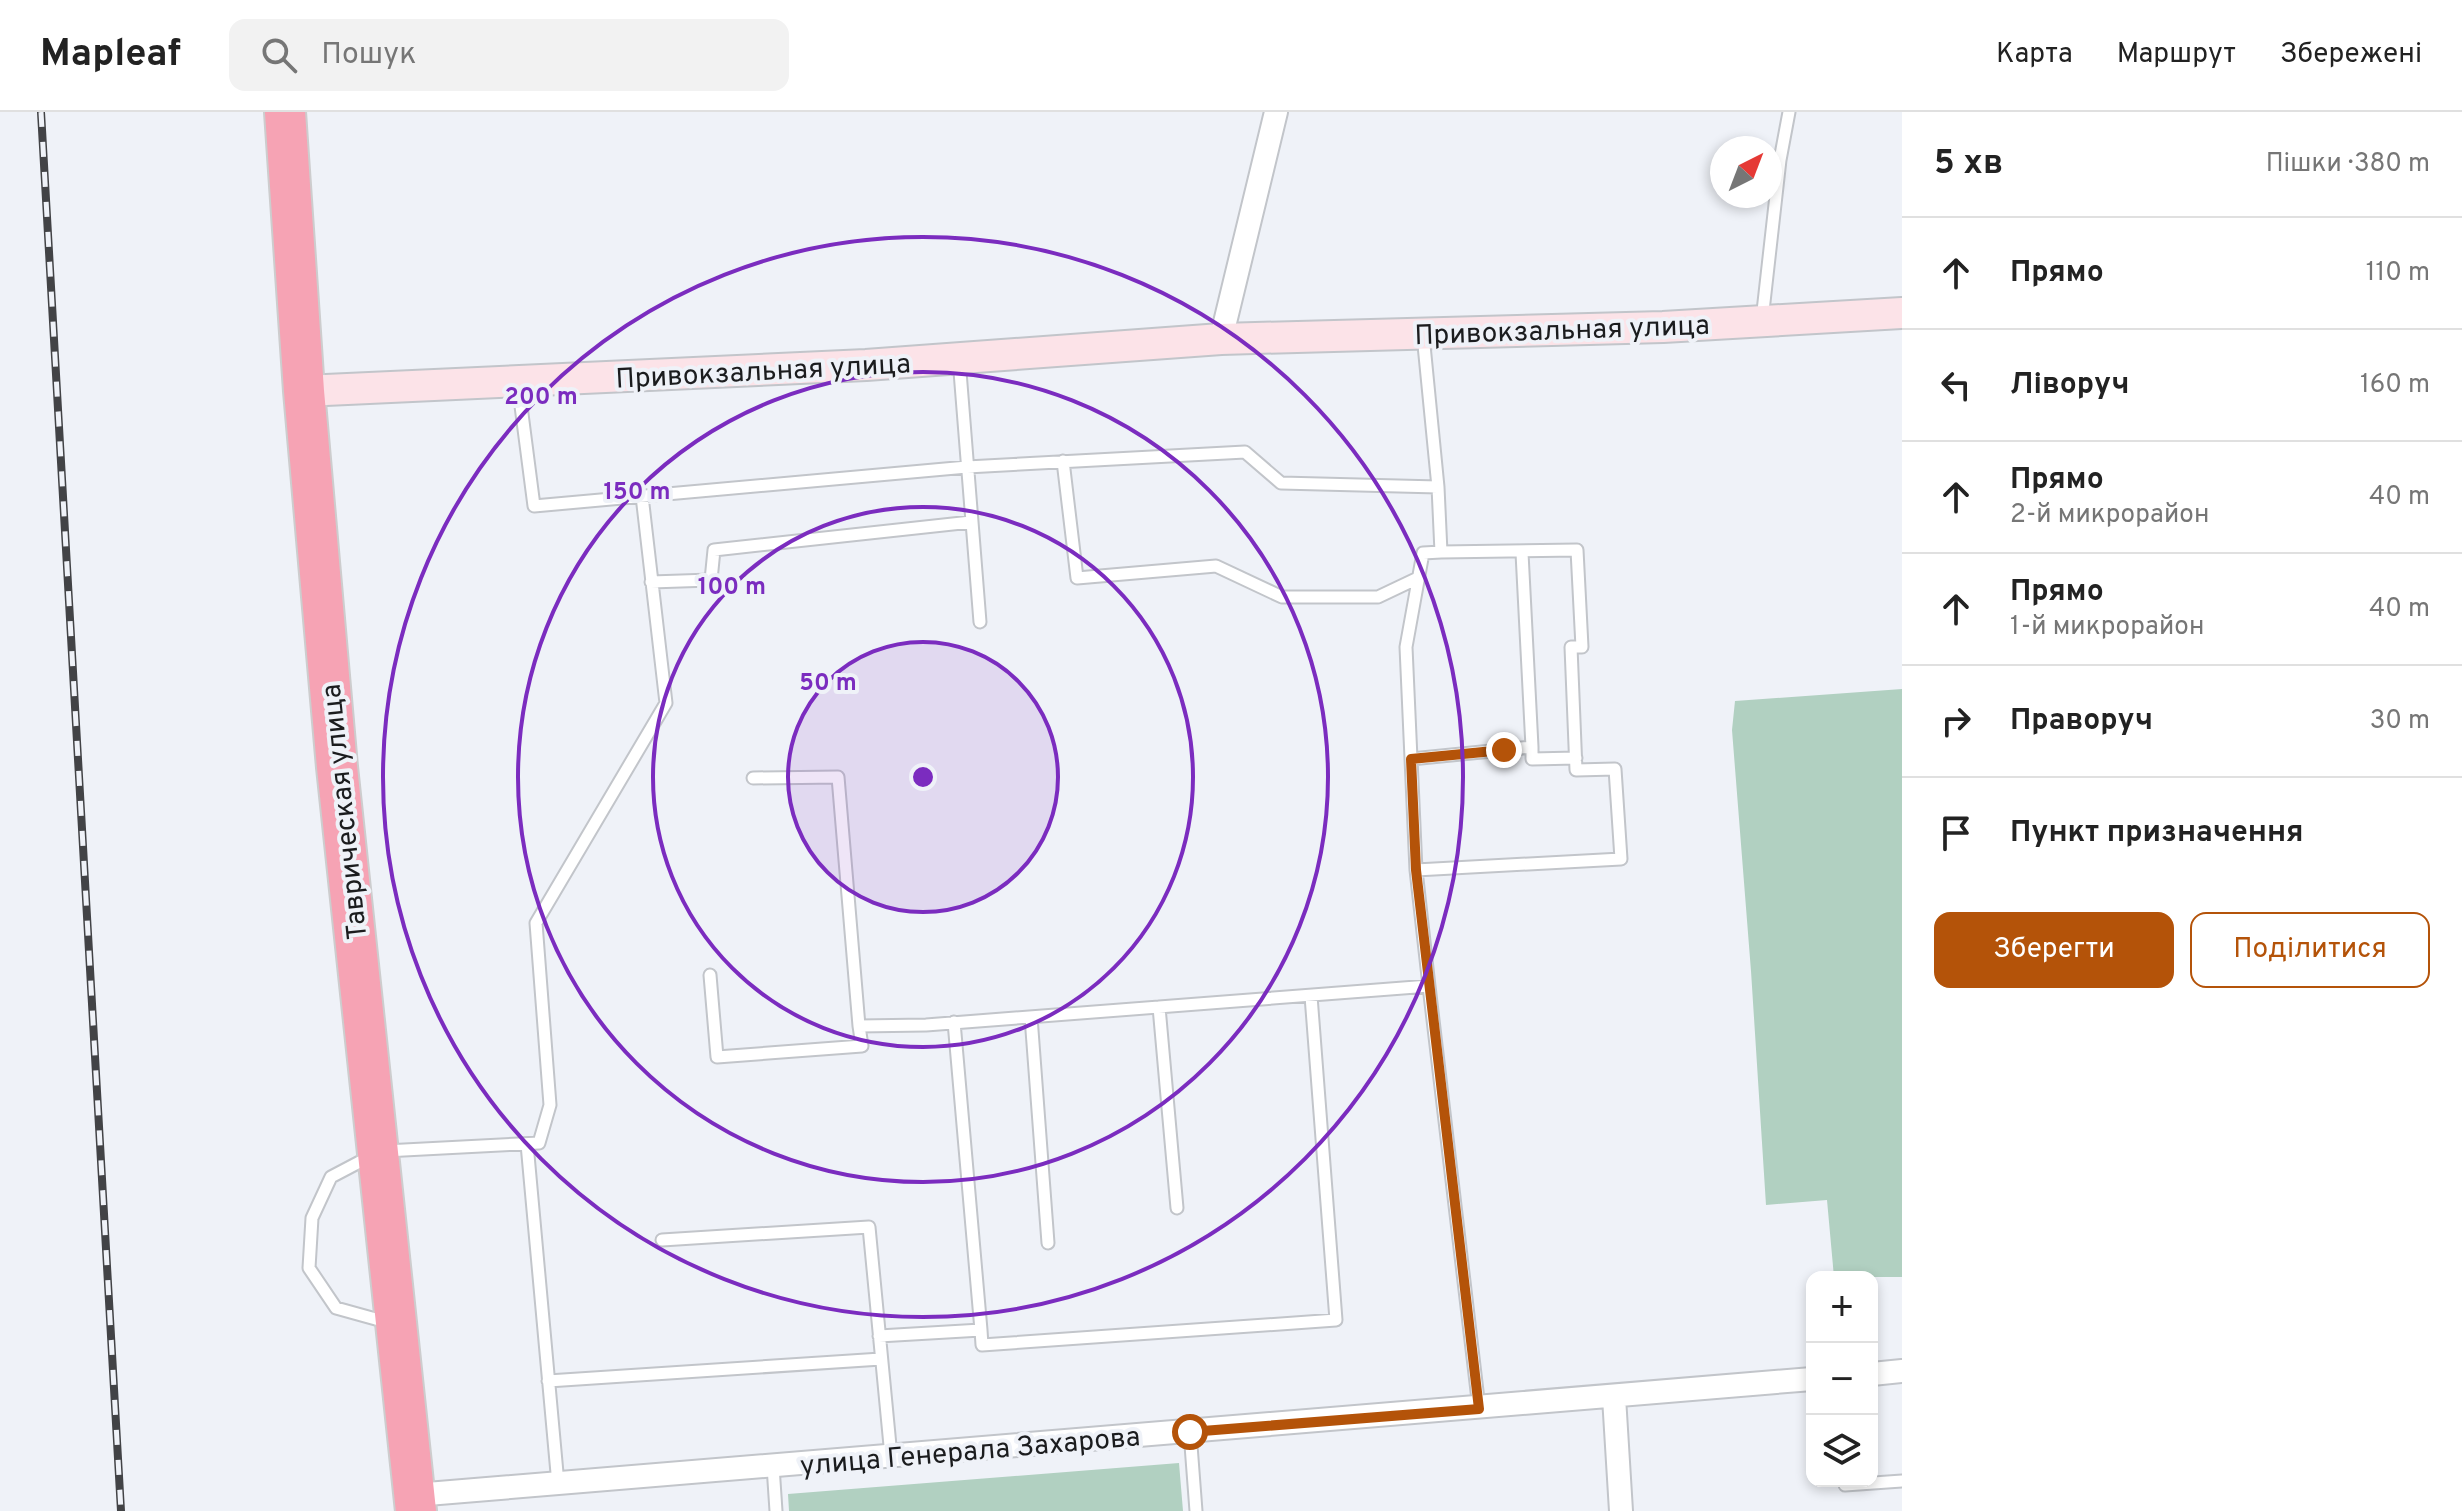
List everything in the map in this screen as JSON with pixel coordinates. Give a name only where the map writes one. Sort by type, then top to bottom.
[{"type":"highway","name":"Таврическая улица","points":[[286,113],[304,391],[337,767],[416,1503]]},
{"type":"main road","name":"Привокзальная улица","points":[[304,391],[517,383],[959,359],[1221,339],[1663,327],[1902,313]]},
{"type":"street","points":[[1221,339],[1276,112]]},
{"type":"street","points":[[1878,1373],[1902,1371]]},
{"type":"street","name":"улица Генерала Захарова","points":[[416,1503],[558,1484],[1806,1380]]},
{"type":"street","points":[[1614,1397],[1621,1511]]},
{"type":"lane","points":[[1762,321],[1780,160],[1789,112]]},
{"type":"lane","points":[[1423,335],[1441,552]]},
{"type":"lane","points":[[959,359],[980,622]]},
{"type":"lane","points":[[517,383],[534,506],[967,467],[1245,452],[1281,483],[1438,487]]},
{"type":"lane","points":[[1063,461],[1077,578],[1216,566],[1282,597],[1378,597],[1418,578]]},
{"type":"lane","points":[[395,1324],[336,1308],[309,1268],[312,1218],[331,1177],[380,1151],[539,1143],[550,1105],[536,923],[666,703],[642,496]]},
{"type":"lane","points":[[651,582],[711,580],[714,550],[971,522]]},
{"type":"lane","points":[[1416,870],[1621,859],[1615,769],[1576,770],[1571,647],[1582,647],[1577,550],[1423,553],[1406,647],[1416,870],[1479,1409]]},
{"type":"lane","points":[[1522,553],[1532,759],[1576,758]]},
{"type":"lane","points":[[1411,759],[1532,747]]},
{"type":"lane","points":[[710,975],[717,1057],[862,1046],[838,777],[753,778]]},
{"type":"lane","points":[[859,1026],[1031,1017],[1429,986]]},
{"type":"lane","points":[[954,1022],[982,1345],[1336,1320],[1311,996]]},
{"type":"lane","points":[[1159,1007],[1177,1208]]},
{"type":"lane","points":[[1031,1017],[1048,1243]]},
{"type":"lane","points":[[527,1144],[558,1484]]},
{"type":"lane","points":[[662,1240],[869,1227],[891,1456]]},
{"type":"lane","points":[[879,1336],[981,1330]]},
{"type":"lane","points":[[548,1381],[881,1359]]},
{"type":"lane","points":[[1190,1432],[1196,1511]]},
{"type":"lane","points":[[773,1466],[776,1511]]},
{"type":"lane","points":[[1878,1483],[1902,1481]]},
{"type":"green space","points":[[1902,689],[1902,1277],[1878,1277],[1878,1271],[1833,1271],[1827,1200],[1766,1205],[1732,730],[1735,701]]},
{"type":"green space","points":[[1179,1463],[1183,1511],[789,1511],[788,1494]]},
{"type":"railway","points":[[41,112],[121,1511]]},
{"type":"route","points":[[1190,1432],[1479,1409],[1416,870],[1411,759],[1504,750]]}]
